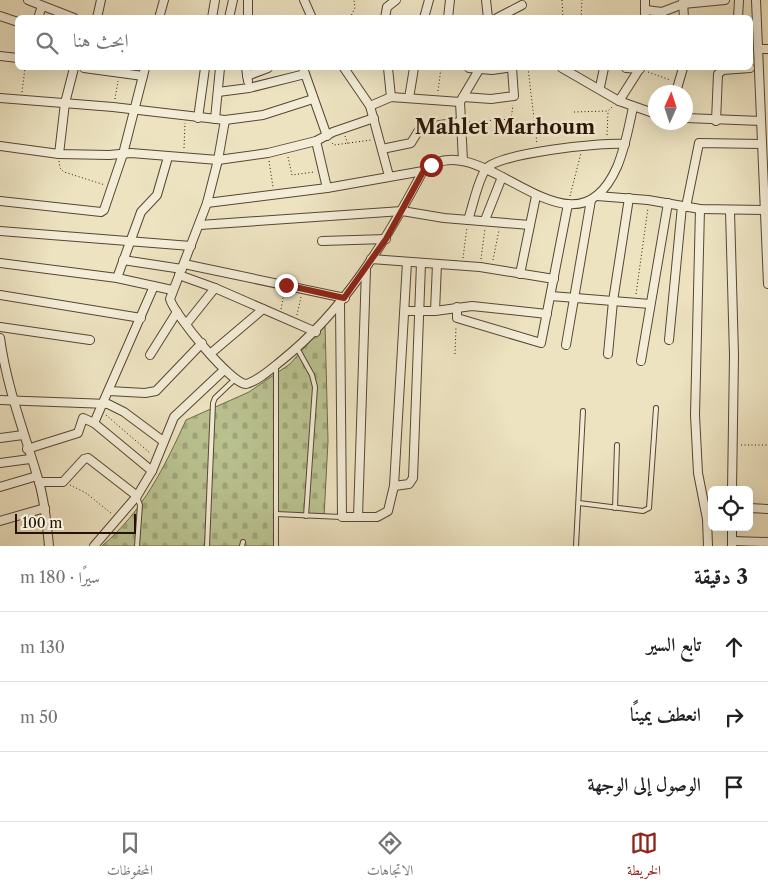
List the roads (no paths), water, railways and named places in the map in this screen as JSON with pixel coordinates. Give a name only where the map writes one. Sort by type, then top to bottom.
[{"type":"street","points":[[28,0],[66,15]]},
{"type":"street","points":[[98,15],[101,0]]},
{"type":"street","points":[[160,15],[164,0]]},
{"type":"street","points":[[212,15],[215,0]]},
{"type":"street","points":[[230,15],[232,0]]},
{"type":"street","points":[[248,15],[248,0],[258,0]]},
{"type":"street","points":[[304,0],[311,15]]},
{"type":"street","points":[[386,15],[387,7],[396,0]]},
{"type":"street","points":[[425,15],[429,0]]},
{"type":"street","points":[[448,15],[450,0]]},
{"type":"street","points":[[486,0],[488,15]]},
{"type":"street","points":[[645,0],[645,14],[667,12],[683,2],[725,0]]},
{"type":"street","points":[[738,0],[738,15]]},
{"type":"street","points":[[756,0],[758,49],[753,67],[764,112],[761,121],[764,139],[768,284]]},
{"type":"street","points":[[683,2],[684,15]]},
{"type":"street","points":[[502,15],[522,5]]},
{"type":"street","points":[[39,15],[42,6]]},
{"type":"street","points":[[0,16],[15,21]]},
{"type":"street","points":[[758,49],[768,49]]},
{"type":"street","points":[[0,56],[15,58]]},
{"type":"street","points":[[59,154],[65,103],[73,70]]},
{"type":"street","points":[[0,201],[101,212],[107,206],[123,154],[144,72],[120,73],[98,70]]},
{"type":"street","points":[[198,118],[205,70]]},
{"type":"street","points":[[215,119],[220,70]]},
{"type":"street","points":[[246,70],[249,88]]},
{"type":"street","points":[[247,76],[263,70]]},
{"type":"street","points":[[218,92],[249,88],[304,70],[327,136]]},
{"type":"street","points":[[345,70],[370,106],[389,176]]},
{"type":"street","points":[[388,70],[391,97]]},
{"type":"street","points":[[409,98],[414,70]]},
{"type":"street","points":[[463,161],[462,99],[478,70]]},
{"type":"street","points":[[370,106],[391,97],[490,100],[514,96],[512,70]]},
{"type":"street","points":[[566,70],[600,87],[633,108],[648,112]]},
{"type":"street","points":[[600,87],[604,70]]},
{"type":"street","points":[[619,100],[639,70]]},
{"type":"street","points":[[678,85],[682,70]]},
{"type":"street","points":[[716,120],[718,74],[723,70]]},
{"type":"street","points":[[759,90],[768,90]]},
{"type":"street","points":[[0,98],[134,109],[186,117],[225,120],[263,115],[313,99]]},
{"type":"street","points":[[566,345],[594,198],[614,172],[625,144],[633,108]]},
{"type":"street","points":[[0,146],[59,154],[123,154],[218,160],[268,153],[316,141],[374,118]]},
{"type":"street","points":[[693,118],[761,121]]},
{"type":"street","points":[[225,120],[218,160],[207,204],[172,290],[170,302],[224,370],[234,380],[243,384],[250,383],[276,365],[316,332],[342,301],[386,239],[423,172]]},
{"type":"street","points":[[382,150],[411,143],[419,130],[426,127],[461,122]]},
{"type":"street","points":[[669,340],[684,206],[699,143],[764,139]]},
{"type":"street","points":[[316,141],[327,188]]},
{"type":"street","points":[[468,220],[485,169],[497,161],[583,145],[625,144]]},
{"type":"street","points":[[117,278],[129,240],[141,212],[157,195],[168,157]]},
{"type":"street","points":[[207,204],[327,188],[389,176],[423,172],[440,162],[463,161],[485,169],[536,196],[568,204],[594,198],[629,198],[700,209],[730,211],[767,210]]},
{"type":"street","points":[[486,220],[502,178]]},
{"type":"street","points":[[520,274],[536,196]]},
{"type":"street","points":[[608,354],[613,301],[629,198]]},
{"type":"street","points":[[641,361],[668,203]]},
{"type":"street","points":[[457,307],[457,318],[538,344],[542,341],[568,204]]},
{"type":"street","points":[[700,209],[695,415],[698,472],[708,519],[708,546]]},
{"type":"street","points":[[200,225],[402,211],[468,220],[530,224]]},
{"type":"street","points":[[730,211],[734,355],[732,486]]},
{"type":"street","points":[[0,231],[191,246]]},
{"type":"street","points":[[322,241],[386,239]]},
{"type":"street","points":[[371,259],[480,267],[554,279]]},
{"type":"street","points":[[123,260],[286,285],[342,301]]},
{"type":"street","points":[[342,301],[342,517],[377,517],[388,511],[394,486],[407,262]]},
{"type":"street","points":[[0,263],[117,278],[172,290]]},
{"type":"street","points":[[394,486],[408,484],[413,478],[421,263]]},
{"type":"street","points":[[435,311],[437,264]]},
{"type":"street","points":[[358,517],[366,268]]},
{"type":"street","points":[[181,269],[216,288],[316,332]]},
{"type":"street","points":[[94,423],[154,286]]},
{"type":"street","points":[[187,324],[216,288]]},
{"type":"street","points":[[0,295],[141,318]]},
{"type":"street","points":[[551,296],[650,304]]},
{"type":"street","points":[[405,310],[435,311],[457,307],[485,307],[547,314]]},
{"type":"street","points":[[210,354],[263,309]]},
{"type":"street","points":[[150,355],[177,312]]},
{"type":"street","points":[[0,327],[90,340]]},
{"type":"street","points":[[0,338],[2,369],[38,479],[45,508],[49,546]]},
{"type":"street","points":[[109,392],[145,393],[156,391],[202,343]]},
{"type":"street","points":[[94,546],[137,496],[152,471],[162,440],[174,417],[224,370]]},
{"type":"street","points":[[0,400],[12,399],[102,407],[124,412],[162,440]]},
{"type":"street","points":[[27,449],[78,433],[83,418],[94,423],[152,471]]},
{"type":"street","points":[[0,438],[23,435]]},
{"type":"street","points":[[0,487],[38,479],[63,482],[84,458],[88,458],[137,496]]},
{"type":"street","points":[[0,463],[30,459]]},
{"type":"street","points":[[0,521],[45,508]]},
{"type":"street","points":[[753,508],[768,509]]},
{"type":"street","points":[[732,531],[732,544],[768,542]]},
{"type":"lane","points":[[297,348],[312,375],[315,387],[306,516]]},
{"type":"lane","points":[[276,365],[276,546]]},
{"type":"lane","points":[[207,546],[213,403],[215,398],[234,380]]},
{"type":"lane","points":[[579,503],[643,511],[651,504],[656,408]]},
{"type":"lane","points":[[576,546],[583,411]]},
{"type":"lane","points":[[615,508],[617,445]]},
{"type":"lane","points":[[137,496],[140,505],[137,546]]},
{"type":"lane","points":[[276,514],[342,517]]},
{"type":"district","name":"Mahlet Marhoum","points":[[505,127]]}]
